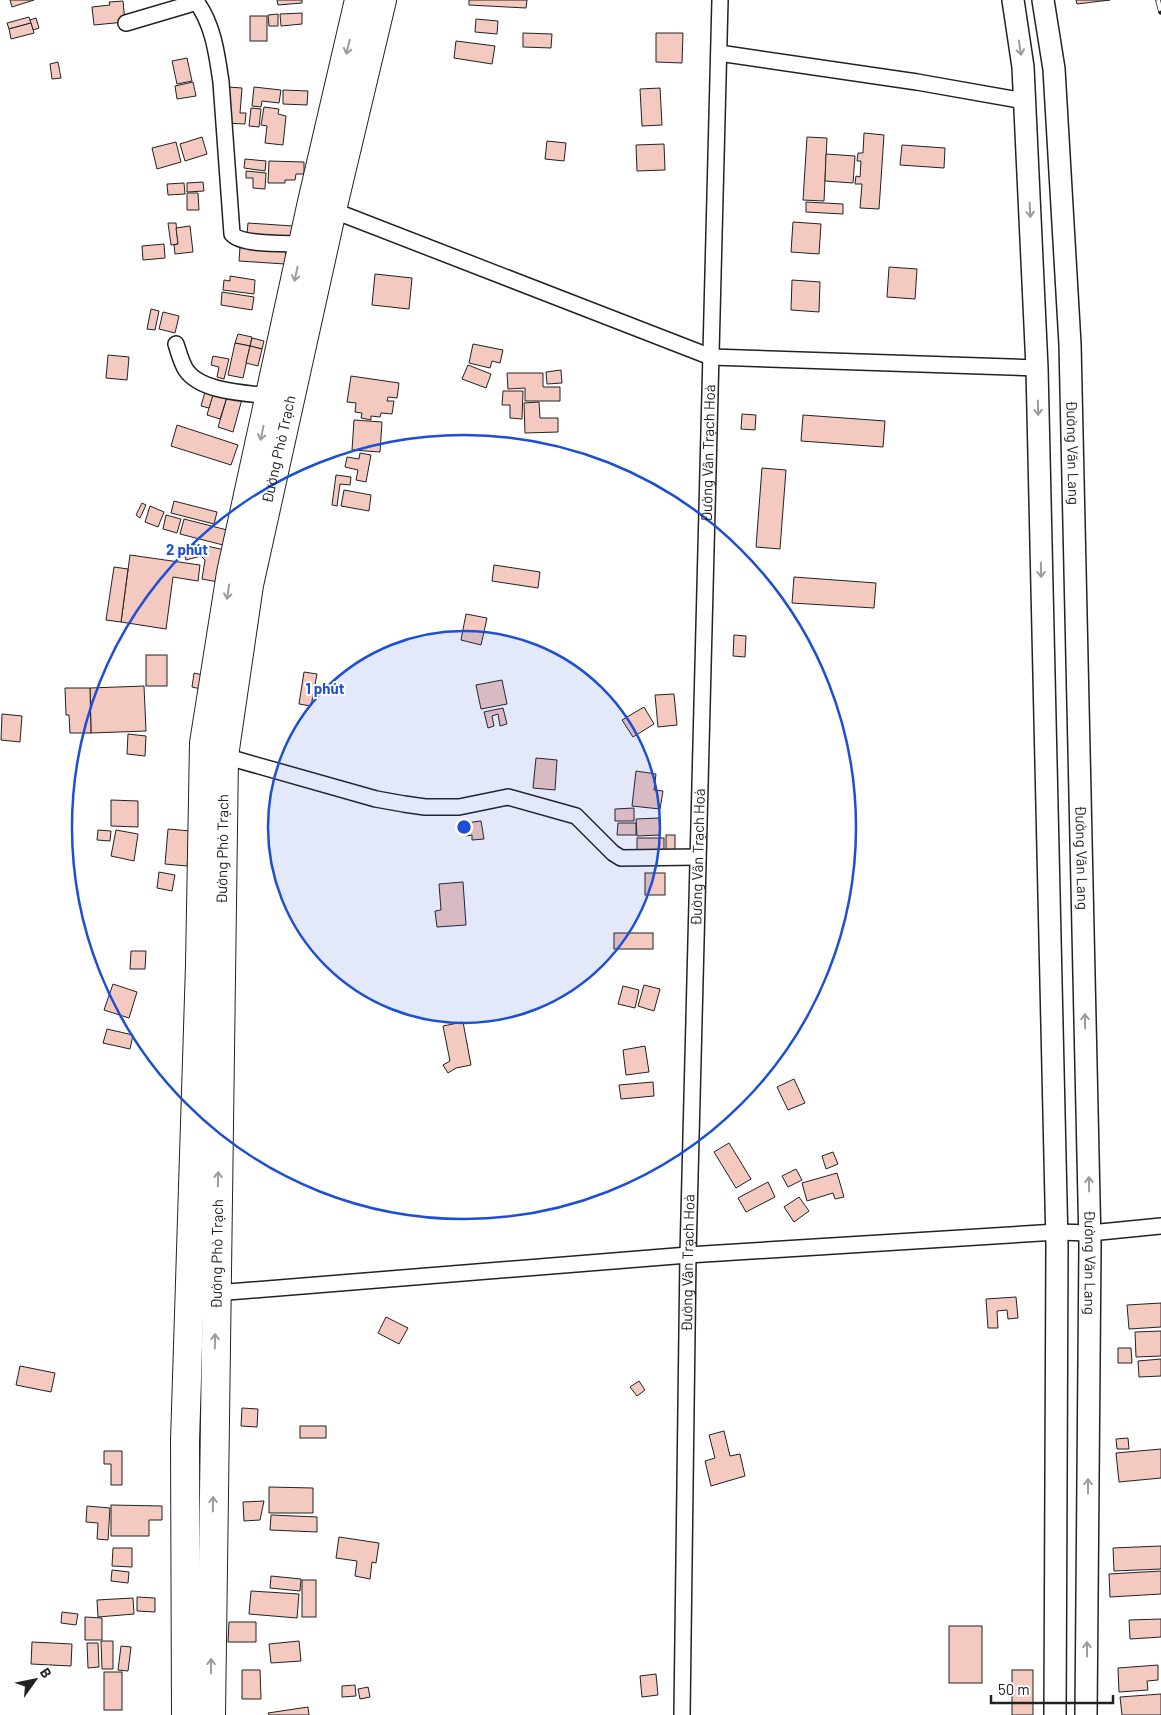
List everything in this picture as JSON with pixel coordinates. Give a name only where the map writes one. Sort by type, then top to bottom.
[{"type":"highway","name":"Đường Phò Trạch","points":[[186,1715],[186,1442],[210,966],[224,756],[249,586],[322,206],[359,0]]},
{"type":"highway","name":"Đường Phò Trạch","points":[[211,1715],[216,1293],[204,743],[231,573],[303,244],[322,206],[382,0]]},
{"type":"highway","points":[[186,1442],[214,1442]]},
{"type":"street","name":"Đường Vân Trạch Hoà","points":[[682,1715],[688,1255],[720,0]]},
{"type":"street","points":[[1013,0],[1023,67],[1037,368],[1057,1232],[1054,1715]]},
{"type":"street","name":"Đường Văn Lang","points":[[1042,0],[1054,69],[1070,344],[1090,1233],[1086,1715]]},
{"type":"street","points":[[126,23],[196,1],[206,17],[213,38],[220,74],[232,234],[236,238],[247,241],[303,244]]},
{"type":"street","points":[[719,53],[1025,100]]},
{"type":"street","points":[[322,206],[711,357],[1037,368]]},
{"type":"street","points":[[176,344],[185,368],[196,380],[204,385],[224,390],[270,396]]},
{"type":"street","points":[[224,756],[376,799],[404,804],[425,807],[459,807],[508,797],[576,816],[613,853],[621,858],[698,857]]},
{"type":"street","points":[[216,1293],[688,1255],[1057,1232],[1090,1233],[1161,1226]]},
{"type":"building","points":[[10,0],[34,0],[12,7]]},
{"type":"building","points":[[277,0],[302,0],[302,3],[278,5]]},
{"type":"building","points":[[469,0],[527,0],[526,8],[469,5]]},
{"type":"building","points":[[1076,0],[1110,0],[1077,4]]},
{"type":"building","points":[[123,1],[125,22],[94,25],[92,7],[110,5],[109,2]]},
{"type":"building","points":[[302,13],[302,24],[281,26],[280,14]]},
{"type":"building","points":[[278,14],[278,26],[269,26],[268,15]]},
{"type":"building","points":[[250,16],[267,16],[267,41],[250,41]]},
{"type":"building","points":[[29,17],[31,23],[9,29],[7,23]]},
{"type":"building","points":[[36,18],[39,28],[33,30],[30,20]]},
{"type":"building","points":[[476,19],[498,21],[497,34],[475,32]]},
{"type":"building","points":[[31,23],[34,33],[11,39],[9,29]]},
{"type":"building","points":[[523,33],[552,34],[551,48],[523,47]]},
{"type":"building","points":[[656,33],[683,33],[682,63],[656,62]]},
{"type":"building","points":[[456,41],[495,46],[492,64],[454,58]]},
{"type":"building","points":[[187,58],[192,81],[177,84],[172,61]]},
{"type":"building","points":[[58,62],[61,78],[52,79],[50,64]]},
{"type":"building","points":[[193,82],[196,96],[177,99],[175,86]]},
{"type":"building","points":[[228,87],[242,88],[240,113],[246,113],[245,124],[226,123]]},
{"type":"building","points":[[254,87],[281,90],[279,103],[262,101],[261,107],[252,106]]},
{"type":"building","points":[[660,88],[662,125],[642,126],[640,89]]},
{"type":"building","points":[[283,90],[308,91],[307,105],[283,104]]},
{"type":"building","points":[[264,107],[279,109],[278,114],[286,116],[283,145],[265,143],[267,126],[261,125]]},
{"type":"building","points":[[251,108],[261,109],[259,127],[249,126]]},
{"type":"building","points":[[864,133],[884,135],[879,209],[860,208],[862,184],[855,184],[856,176],[860,177],[861,161],[857,161],[858,153],[863,153]]},
{"type":"building","points":[[202,137],[207,154],[185,161],[180,144]]},
{"type":"building","points":[[807,137],[827,138],[824,201],[803,200]]},
{"type":"building","points":[[547,141],[566,143],[564,161],[545,159]]},
{"type":"building","points":[[176,142],[181,162],[157,169],[152,148]]},
{"type":"building","points":[[664,144],[665,170],[637,171],[636,145]]},
{"type":"building","points":[[902,145],[945,148],[944,168],[900,165]]},
{"type":"building","points":[[826,154],[855,156],[853,183],[825,181]]},
{"type":"building","points":[[245,159],[266,161],[265,171],[244,168]]},
{"type":"building","points":[[269,161],[304,162],[304,174],[296,174],[295,180],[285,180],[285,183],[268,183]]},
{"type":"building","points":[[246,171],[266,173],[265,189],[253,188],[253,178],[246,178]]},
{"type":"building","points":[[203,182],[204,191],[187,192],[187,183]]},
{"type":"building","points":[[184,183],[185,194],[168,195],[167,184]]},
{"type":"building","points":[[187,193],[198,193],[199,210],[187,210]]},
{"type":"building","points":[[806,202],[843,204],[843,214],[806,212]]},
{"type":"building","points":[[793,222],[821,224],[819,254],[791,252]]},
{"type":"building","points":[[168,223],[176,223],[178,244],[171,245]]},
{"type":"building","points":[[248,223],[293,226],[293,237],[247,234]]},
{"type":"building","points":[[190,226],[193,252],[175,254],[174,245],[178,244],[176,228]]},
{"type":"building","points":[[164,244],[165,258],[143,260],[142,246]]},
{"type":"building","points":[[240,247],[286,250],[285,264],[239,261]]},
{"type":"building","points":[[889,267],[917,269],[915,299],[887,297]]},
{"type":"building","points":[[375,274],[412,278],[409,309],[372,305]]},
{"type":"building","points":[[230,276],[255,280],[254,294],[223,290],[224,280],[230,281]]},
{"type":"building","points":[[792,280],[820,282],[819,312],[791,310]]},
{"type":"building","points":[[222,292],[254,297],[252,310],[221,305]]},
{"type":"building","points":[[151,309],[159,311],[155,330],[147,329]]},
{"type":"building","points":[[163,312],[179,316],[175,333],[159,329]]},
{"type":"building","points":[[238,334],[252,337],[250,346],[235,343]]},
{"type":"building","points":[[252,338],[264,341],[262,349],[250,346]]},
{"type":"building","points":[[235,343],[250,346],[243,378],[228,375]]},
{"type":"building","points":[[473,344],[503,350],[500,363],[492,361],[490,368],[469,363]]},
{"type":"building","points":[[250,346],[262,349],[258,366],[246,363]]},
{"type":"building","points":[[108,355],[129,357],[127,380],[106,378]]},
{"type":"building","points":[[213,356],[229,359],[224,379],[217,377],[219,367],[211,365]]},
{"type":"building","points":[[468,365],[491,374],[486,388],[462,379]]},
{"type":"building","points":[[561,370],[562,383],[547,384],[546,372]]},
{"type":"building","points":[[507,373],[543,373],[543,387],[560,387],[560,401],[525,401],[525,388],[508,389]]},
{"type":"building","points":[[351,376],[399,383],[397,398],[388,397],[387,401],[394,401],[392,414],[381,413],[380,417],[371,416],[371,420],[361,418],[362,413],[355,412],[356,403],[347,402]]},
{"type":"building","points":[[214,390],[228,394],[220,419],[207,415]]},
{"type":"building","points":[[503,391],[523,391],[522,419],[510,418],[510,405],[502,405]]},
{"type":"building","points":[[205,392],[213,395],[209,408],[201,406]]},
{"type":"building","points":[[228,394],[242,399],[233,432],[218,427]]},
{"type":"building","points":[[539,402],[540,418],[558,418],[558,432],[525,433],[524,403]]},
{"type":"building","points":[[742,414],[756,415],[755,430],[741,429]]},
{"type":"building","points":[[803,415],[885,421],[883,447],[801,441]]},
{"type":"building","points":[[354,420],[382,422],[380,452],[352,450]]},
{"type":"building","points":[[177,425],[238,445],[231,465],[171,446]]},
{"type":"building","points":[[360,453],[371,455],[366,482],[356,480],[358,470],[345,467],[347,457],[359,459]]},
{"type":"building","points":[[762,468],[786,470],[780,549],[756,547]]},
{"type":"building","points":[[336,475],[351,477],[350,485],[340,484],[337,506],[332,505]]},
{"type":"building","points":[[344,490],[371,495],[369,511],[341,506]]},
{"type":"building","points":[[174,501],[217,512],[214,524],[171,513]]},
{"type":"building","points":[[142,503],[146,505],[140,518],[136,515]]},
{"type":"building","points":[[150,506],[164,512],[158,527],[145,522]]},
{"type":"building","points":[[166,515],[181,519],[177,533],[163,529]]},
{"type":"building","points":[[184,519],[231,531],[227,546],[180,534]]},
{"type":"building","points":[[197,544],[230,551],[224,583],[202,579],[205,560],[201,556]]},
{"type":"building","points":[[197,544],[201,556],[186,560],[183,549]]},
{"type":"building","points":[[130,555],[200,565],[198,581],[173,577],[166,629],[121,622]]},
{"type":"building","points":[[494,565],[540,572],[538,588],[492,581]]},
{"type":"building","points":[[114,567],[128,569],[121,622],[106,620]]},
{"type":"building","points":[[794,577],[876,583],[874,608],[792,603]]},
{"type":"building","points":[[466,614],[487,618],[481,645],[461,640]]},
{"type":"building","points":[[734,635],[746,636],[745,657],[733,656]]},
{"type":"building","points":[[146,655],[167,655],[167,686],[146,686]]},
{"type":"building","points":[[304,672],[317,674],[311,706],[299,704]]},
{"type":"building","points":[[194,673],[203,675],[201,689],[192,687]]},
{"type":"building","points":[[502,680],[507,704],[481,709],[476,685]]},
{"type":"building","points":[[144,686],[146,731],[91,733],[90,688]]},
{"type":"building","points":[[65,688],[90,688],[91,733],[70,733],[69,715],[66,715]]},
{"type":"building","points":[[674,694],[677,725],[658,727],[655,695]]},
{"type":"building","points":[[644,707],[654,724],[633,737],[622,720]]},
{"type":"building","points":[[503,708],[507,724],[500,726],[498,714],[492,716],[494,726],[488,728],[484,712]]},
{"type":"building","points":[[2,714],[22,716],[20,742],[1,740]]},
{"type":"building","points":[[128,734],[146,736],[145,756],[127,754]]},
{"type":"building","points":[[536,758],[557,760],[555,790],[533,788]]},
{"type":"building","points":[[636,771],[656,774],[654,790],[663,791],[660,809],[632,806]]},
{"type":"building","points":[[111,800],[138,801],[138,827],[111,826]]},
{"type":"building","points":[[634,808],[634,821],[615,821],[615,809]]},
{"type":"building","points":[[659,818],[660,835],[637,836],[636,819]]},
{"type":"building","points":[[481,821],[484,839],[472,840],[472,835],[466,836],[465,823]]},
{"type":"building","points":[[618,823],[636,823],[636,835],[617,835]]},
{"type":"building","points":[[168,829],[191,831],[187,866],[165,864]]},
{"type":"building","points":[[98,830],[111,831],[110,841],[97,840]]},
{"type":"building","points":[[116,830],[138,834],[134,861],[111,856]]},
{"type":"building","points":[[666,835],[675,835],[675,855],[666,855]]},
{"type":"building","points":[[637,838],[664,838],[664,855],[637,855]]},
{"type":"building","points":[[159,872],[175,875],[172,891],[157,888]]},
{"type":"building","points":[[645,873],[665,873],[665,895],[645,895]]},
{"type":"building","points":[[463,882],[466,925],[437,927],[435,911],[441,910],[439,884]]},
{"type":"building","points":[[614,933],[653,933],[653,949],[614,949]]},
{"type":"building","points":[[131,951],[146,951],[145,969],[130,969]]},
{"type":"building","points":[[113,984],[137,992],[129,1018],[104,1010]]},
{"type":"building","points":[[644,985],[660,989],[654,1011],[638,1006]]},
{"type":"building","points":[[623,986],[639,990],[635,1008],[618,1004]]},
{"type":"building","points":[[463,1022],[471,1065],[456,1068],[448,1073],[443,1065],[450,1061],[443,1026]]},
{"type":"building","points":[[107,1029],[133,1035],[130,1049],[103,1043]]},
{"type":"building","points":[[645,1046],[649,1072],[626,1075],[623,1050]]},
{"type":"building","points":[[794,1079],[805,1103],[788,1110],[777,1087]]},
{"type":"building","points":[[653,1082],[654,1096],[621,1099],[619,1085]]},
{"type":"building","points":[[729,1143],[751,1179],[736,1188],[714,1152]]},
{"type":"building","points":[[833,1152],[838,1164],[826,1169],[822,1156]]},
{"type":"building","points":[[796,1169],[802,1180],[788,1187],[782,1176]]},
{"type":"building","points":[[837,1173],[844,1197],[835,1199],[833,1193],[807,1201],[802,1183]]},
{"type":"building","points":[[768,1182],[775,1197],[746,1212],[738,1198]]},
{"type":"building","points":[[799,1197],[809,1211],[794,1222],[784,1207]]},
{"type":"building","points":[[1016,1297],[1018,1318],[1008,1319],[1007,1310],[997,1311],[998,1328],[988,1328],[986,1299]]},
{"type":"building","points":[[1161,1303],[1161,1327],[1129,1329],[1127,1305]]},
{"type":"building","points":[[386,1317],[408,1328],[399,1344],[378,1333]]},
{"type":"building","points":[[1161,1331],[1161,1356],[1136,1357],[1135,1332]]},
{"type":"building","points":[[1118,1348],[1131,1348],[1132,1363],[1118,1363]]},
{"type":"building","points":[[1161,1359],[1161,1376],[1139,1377],[1138,1361]]},
{"type":"building","points":[[20,1366],[55,1373],[51,1392],[16,1385]]},
{"type":"building","points":[[639,1381],[645,1390],[637,1396],[630,1387]]},
{"type":"building","points":[[242,1408],[258,1409],[257,1427],[241,1426]]},
{"type":"building","points":[[300,1426],[326,1426],[326,1438],[300,1438]]},
{"type":"building","points":[[724,1431],[730,1456],[740,1454],[745,1476],[711,1486],[705,1461],[715,1458],[709,1435]]},
{"type":"building","points":[[1128,1438],[1129,1449],[1117,1449],[1116,1439]]},
{"type":"building","points":[[1161,1449],[1161,1478],[1119,1482],[1116,1453]]},
{"type":"building","points":[[104,1451],[122,1451],[122,1485],[111,1485],[111,1464],[104,1464]]},
{"type":"building","points":[[269,1487],[313,1488],[313,1513],[269,1513]]},
{"type":"building","points":[[264,1501],[260,1520],[244,1521],[243,1502]]},
{"type":"building","points":[[111,1505],[162,1506],[162,1520],[149,1520],[149,1536],[111,1536]]},
{"type":"building","points":[[87,1506],[110,1508],[108,1540],[97,1539],[98,1523],[86,1522]]},
{"type":"building","points":[[271,1515],[317,1517],[317,1532],[270,1530]]},
{"type":"building","points":[[339,1537],[379,1543],[376,1563],[372,1562],[370,1579],[355,1576],[357,1561],[336,1558]]},
{"type":"building","points":[[1161,1546],[1161,1569],[1114,1571],[1113,1548]]},
{"type":"building","points":[[113,1548],[132,1548],[132,1567],[112,1566]]},
{"type":"building","points":[[112,1570],[129,1572],[128,1583],[111,1581]]},
{"type":"building","points":[[1161,1571],[1161,1594],[1110,1597],[1109,1574]]},
{"type":"building","points":[[271,1576],[301,1579],[300,1591],[270,1588]]},
{"type":"building","points":[[302,1580],[316,1580],[316,1617],[302,1617]]},
{"type":"building","points":[[251,1591],[299,1594],[297,1618],[249,1614]]},
{"type":"building","points":[[137,1597],[155,1598],[155,1612],[137,1611]]},
{"type":"building","points":[[133,1598],[134,1614],[98,1617],[97,1600]]},
{"type":"building","points":[[62,1612],[78,1614],[76,1625],[61,1623]]},
{"type":"building","points":[[85,1617],[102,1618],[102,1640],[85,1640]]},
{"type":"building","points":[[1161,1619],[1161,1637],[1130,1639],[1129,1620]]},
{"type":"building","points":[[229,1622],[256,1622],[256,1642],[228,1642]]},
{"type":"building","points":[[949,1626],[982,1626],[982,1683],[949,1683]]},
{"type":"building","points":[[101,1641],[113,1641],[113,1669],[102,1669]]},
{"type":"building","points":[[299,1641],[301,1661],[271,1663],[269,1644]]},
{"type":"building","points":[[32,1642],[72,1644],[71,1666],[31,1664]]},
{"type":"building","points":[[87,1643],[98,1643],[99,1667],[88,1668]]},
{"type":"building","points":[[121,1646],[131,1647],[128,1671],[118,1670]]},
{"type":"building","points":[[1158,1665],[1158,1680],[1147,1681],[1148,1690],[1119,1692],[1118,1668]]},
{"type":"building","points":[[242,1670],[260,1670],[261,1699],[242,1699]]},
{"type":"building","points":[[1012,1670],[1033,1670],[1033,1715],[1012,1715]]},
{"type":"building","points":[[104,1672],[122,1672],[122,1710],[104,1710]]},
{"type":"building","points":[[656,1674],[658,1695],[642,1697],[640,1676]]},
{"type":"building","points":[[355,1685],[356,1696],[342,1697],[342,1686]]},
{"type":"building","points":[[368,1687],[370,1697],[360,1699],[358,1689]]},
{"type":"building","points":[[1161,1694],[1161,1715],[1122,1715],[1120,1697]]},
{"type":"building","points":[[308,1707],[309,1715],[269,1715],[268,1713]]},
{"type":"railway","points":[[1158,0],[1161,12]]}]
